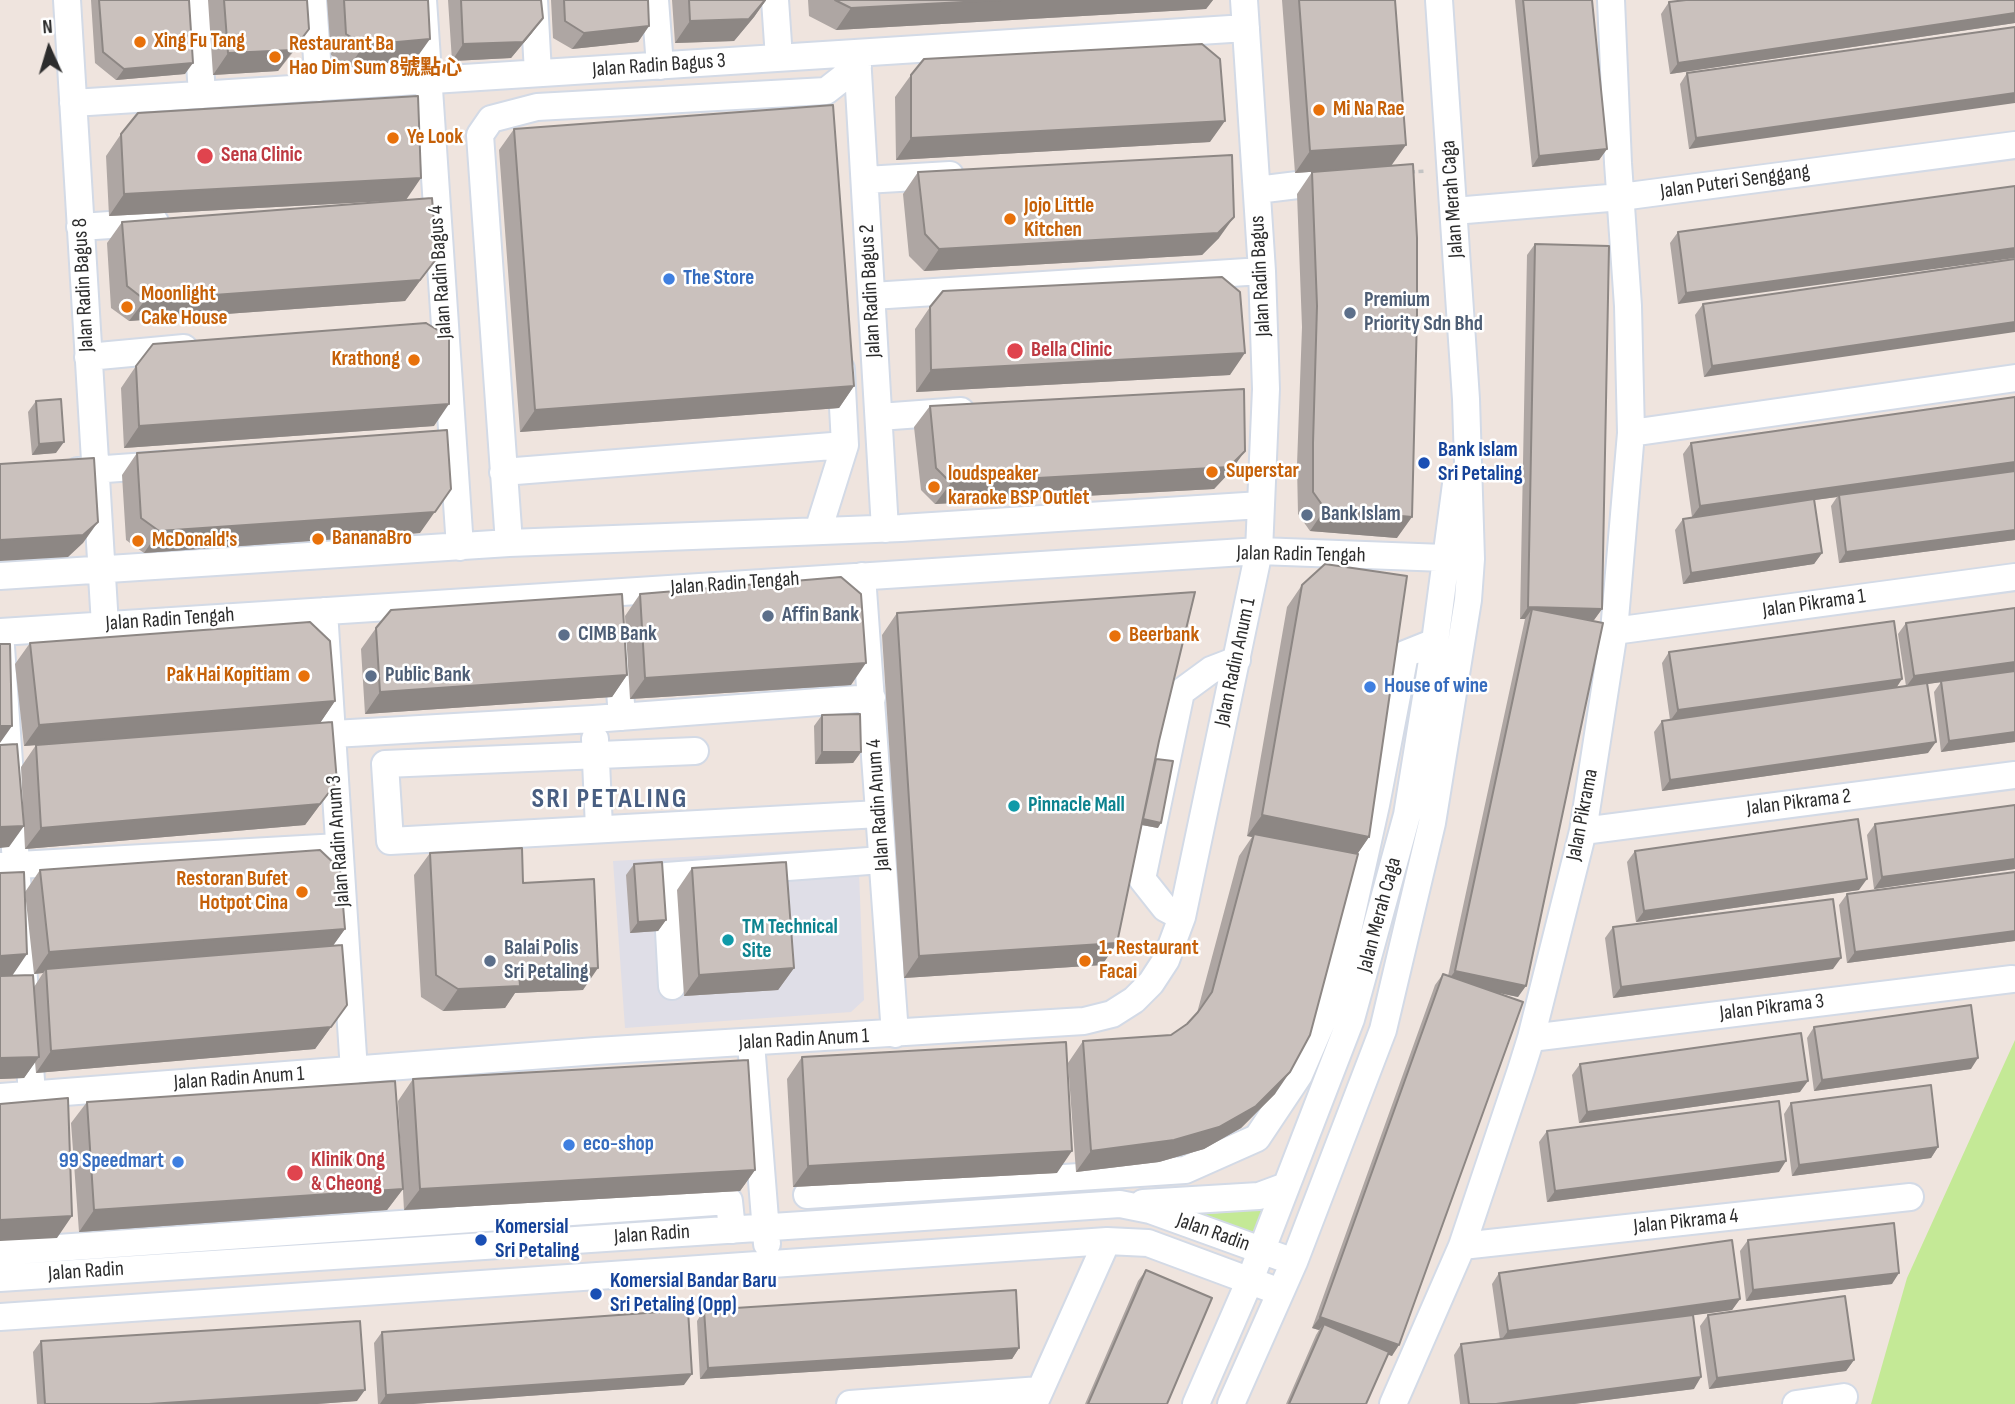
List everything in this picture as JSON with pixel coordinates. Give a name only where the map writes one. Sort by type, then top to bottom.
[{"type":"street","name":"Jalan Radin Bagus 8","points":[[66,0],[104,625]]},
{"type":"street","points":[[196,0],[202,95]]},
{"type":"street","points":[[313,0],[319,88]]},
{"type":"street","name":"Jalan Radin Bagus 4","points":[[424,0],[460,547]]},
{"type":"street","points":[[534,0],[538,73]]},
{"type":"street","points":[[655,0],[660,65]]},
{"type":"street","points":[[775,0],[779,58]]},
{"type":"street","name":"Jalan Radin Bagus","points":[[1244,0],[1262,271],[1266,390],[1259,551]]},
{"type":"street","name":"Jalan Merah Caga","points":[[1196,1404],[1250,1280],[1351,1019],[1407,815],[1436,642],[1459,559],[1466,399],[1439,0]]},
{"type":"street","name":"Jalan Pikrama","points":[[1393,1404],[1462,1246],[1531,1038],[1583,831],[1614,631],[1631,433],[1628,306],[1611,0]]},
{"type":"street","name":"Jalan Radin Bagus 3","points":[[73,103],[779,58],[858,60],[1246,28]]},
{"type":"street","points":[[509,543],[480,135],[491,119],[537,107],[826,91],[858,60]]},
{"type":"street","name":"Jalan Radin Bagus 2","points":[[858,60],[885,529]]},
{"type":"street","points":[[826,91],[828,119]]},
{"type":"street","name":"Jalan Puteri Senggang","points":[[1454,211],[1621,197],[2015,145]]},
{"type":"street","points":[[1226,155],[1254,153]]},
{"type":"street","points":[[865,180],[976,173]]},
{"type":"street","points":[[1257,190],[1364,177]]},
{"type":"street","points":[[409,206],[436,204]]},
{"type":"street","points":[[80,227],[176,221]]},
{"type":"street","points":[[872,296],[1262,271]]},
{"type":"street","points":[[418,328],[445,326]]},
{"type":"street","points":[[88,357],[212,346]]},
{"type":"street","points":[[818,531],[845,445],[840,350]]},
{"type":"street","points":[[1631,433],[2015,378]]},
{"type":"street","points":[[1238,391],[1266,390]]},
{"type":"street","points":[[878,417],[989,409]]},
{"type":"street","points":[[425,446],[453,444]]},
{"type":"street","points":[[503,472],[845,445]]},
{"type":"street","points":[[54,472],[191,463]]},
{"type":"street","points":[[0,576],[509,543],[885,529],[1261,505]]},
{"type":"street","name":"Jalan Radin Tengah","points":[[0,632],[1259,551],[1459,559]]},
{"type":"street","name":"Jalan Radin Anum 1","points":[[0,1097],[596,1051],[1084,1021],[1112,1014],[1134,1000],[1151,983],[1166,960],[1182,917],[1259,551]]},
{"type":"street","points":[[1252,584],[1271,564],[1305,553]]},
{"type":"street","name":"Jalan Merah Caga","points":[[1231,1404],[1294,1262],[1383,1030],[1432,823],[1468,600],[1459,559]]},
{"type":"street","name":"Jalan Radin Anum 4","points":[[862,576],[878,661],[872,698],[882,860],[897,933],[895,1034]]},
{"type":"street","name":"Jalan Pikrama 1","points":[[1614,631],[2015,577]]},
{"type":"street","points":[[612,592],[622,717]]},
{"type":"street","name":"Jalan Radin Anum 3","points":[[324,611],[354,1071]]},
{"type":"street","points":[[0,632],[12,985],[32,1095]]},
{"type":"street","points":[[807,1195],[1185,1170],[1257,1138],[1299,1075],[1334,994],[1376,805],[1405,654],[1436,642]]},
{"type":"street","points":[[1182,917],[1165,908],[1142,879],[1181,692],[1212,670],[1237,660]]},
{"type":"street","points":[[278,737],[593,719],[872,698]]},
{"type":"street","points":[[593,719],[599,828]]},
{"type":"street","points":[[695,751],[385,764],[390,841],[879,814]]},
{"type":"street","points":[[4,754],[36,752]]},
{"type":"street","name":"Jalan Pikrama 2","points":[[1583,831],[2015,775]]},
{"type":"street","points":[[8,865],[340,847]]},
{"type":"street","points":[[673,986],[666,876],[882,860]]},
{"type":"street","points":[[320,962],[347,960]]},
{"type":"street","name":"Jalan Pikrama 3","points":[[1531,1038],[2012,979]]},
{"type":"street","points":[[12,985],[52,982]]},
{"type":"street","points":[[751,1043],[769,1265]]},
{"type":"street","points":[[1120,1204],[1259,1196],[1286,1186]]},
{"type":"street","points":[[836,1193],[839,1223]]},
{"type":"street","name":"Jalan Pikrama 4","points":[[1462,1246],[1910,1198]]},
{"type":"street","points":[[0,1252],[729,1201],[732,1230]]},
{"type":"street","name":"Jalan Radin","points":[[0,1278],[1120,1204],[1150,1210],[1294,1262]]},
{"type":"street","points":[[850,1404],[1037,1397],[1107,1241]]},
{"type":"street","name":"Jalan Radin","points":[[0,1317],[1107,1241],[1148,1243],[1280,1292]]},
{"type":"street","points":[[1796,1404],[1844,1397]]},
{"type":"path","points":[[1404,173],[1422,172]]},
{"type":"shaded area","points":[[858,847],[864,1000],[851,1012],[625,1028],[613,861]]},
{"type":"green space","points":[[2015,1040],[2015,1404],[1871,1404],[1907,1278]]},
{"type":"green space","points":[[1270,1209],[1258,1245],[1183,1216]]},
{"type":"building","points":[[99,0],[189,0],[193,63],[124,69],[103,52]]},
{"type":"building","points":[[224,0],[307,0],[309,29],[293,50],[228,53]]},
{"type":"building","points":[[344,0],[428,0],[430,39],[364,45],[346,34]]},
{"type":"building","points":[[461,0],[541,0],[543,18],[523,42],[463,44]]},
{"type":"building","points":[[564,0],[648,0],[649,26],[584,33],[565,21]]},
{"type":"building","points":[[689,0],[765,0],[749,19],[690,21]]},
{"type":"building","points":[[835,0],[1001,0],[851,8]]},
{"type":"building","points":[[1299,0],[1395,0],[1406,145],[1310,151]]},
{"type":"building","points":[[1523,0],[1592,0],[1607,149],[1539,156]]},
{"type":"building","points":[[2015,0],[2015,13],[1678,63],[1669,2]]},
{"type":"building","points":[[2015,27],[2015,93],[1696,138],[1687,73]]},
{"type":"building","points":[[1202,44],[1220,59],[1225,121],[911,138],[911,75],[924,59]]},
{"type":"building","points":[[418,96],[421,178],[124,194],[121,134],[138,113]]},
{"type":"building","name":"The Store","points":[[833,105],[854,386],[535,410],[514,129]]},
{"type":"building","points":[[1232,155],[1234,217],[1218,233],[939,249],[925,234],[918,172]]},
{"type":"building","points":[[1413,164],[1417,316],[1412,517],[1325,509],[1313,492],[1317,306],[1312,172]]},
{"type":"building","points":[[2015,186],[2015,248],[1686,293],[1678,232]]},
{"type":"building","points":[[432,198],[437,258],[420,280],[145,300],[127,286],[122,222]]},
{"type":"building","points":[[1535,244],[1609,246],[1602,609],[1528,607]]},
{"type":"building","points":[[2015,259],[2015,322],[1712,366],[1703,304]]},
{"type":"building","points":[[1222,277],[1240,292],[1245,353],[931,370],[930,307],[943,291]]},
{"type":"building","points":[[426,323],[449,337],[449,404],[139,426],[136,366],[153,344]]},
{"type":"building","points":[[1244,389],[1245,451],[1229,467],[951,483],[936,468],[930,406]]},
{"type":"building","points":[[2015,397],[2015,462],[1700,506],[1691,443]]},
{"type":"building","points":[[61,399],[64,442],[39,444],[36,401]]},
{"type":"building","points":[[447,430],[451,489],[435,512],[159,531],[141,518],[137,453]]},
{"type":"building","points":[[94,458],[98,522],[83,535],[0,540],[0,464]]},
{"type":"building","points":[[2015,471],[2015,530],[1846,552],[1839,495]]},
{"type":"building","points":[[1814,499],[1822,553],[1691,573],[1683,519]]},
{"type":"building","points":[[1325,564],[1407,576],[1369,837],[1262,815],[1302,585]]},
{"type":"building","points":[[841,577],[861,594],[866,663],[645,678],[640,594]]},
{"type":"building","name":"Pinnacle Mall","points":[[1195,592],[1159,741],[1117,943],[919,956],[897,613]]},
{"type":"building","points":[[622,594],[627,675],[380,692],[376,628],[391,610]]},
{"type":"building","points":[[2015,608],[2015,662],[1914,676],[1906,623]]},
{"type":"building","points":[[1532,609],[1603,623],[1526,986],[1455,971]]},
{"type":"building","points":[[1894,621],[1902,679],[1678,710],[1669,652]]},
{"type":"building","points":[[310,622],[330,641],[335,701],[39,725],[30,643]]},
{"type":"building","points":[[0,644],[10,644],[12,726],[0,726]]},
{"type":"building","points":[[2015,671],[2015,732],[1949,741],[1941,681]]},
{"type":"building","points":[[1927,683],[1936,742],[1670,780],[1662,721]]},
{"type":"building","points":[[860,714],[861,752],[822,752],[822,715]]},
{"type":"building","points":[[332,722],[337,782],[320,804],[41,828],[36,745]]},
{"type":"building","points":[[17,744],[24,826],[0,827],[0,745]]},
{"type":"building","points":[[1156,759],[1173,761],[1161,823],[1143,819]]},
{"type":"building","points":[[2015,805],[2015,859],[1882,877],[1875,824]]},
{"type":"building","points":[[1858,819],[1867,879],[1644,911],[1635,851]]},
{"type":"building","points":[[1254,834],[1358,854],[1310,1035],[1290,1072],[1256,1106],[1219,1127],[1174,1140],[1091,1151],[1083,1041],[1171,1035],[1198,1012],[1212,992]]},
{"type":"building","points":[[522,848],[523,883],[594,879],[598,968],[519,972],[520,986],[458,989],[436,975],[430,853]]},
{"type":"building","points":[[320,850],[340,869],[345,929],[49,952],[40,870]]},
{"type":"building","points":[[662,862],[666,920],[638,922],[634,864]]},
{"type":"building","name":"TM Technical Site","points":[[786,862],[794,968],[699,975],[692,868]]},
{"type":"building","points":[[24,872],[27,954],[0,956],[0,873]]},
{"type":"building","points":[[2015,872],[2015,931],[1855,952],[1847,894]]},
{"type":"building","points":[[1833,899],[1841,958],[1621,987],[1613,927]]},
{"type":"building","points":[[342,945],[347,1005],[331,1027],[51,1051],[46,969]]},
{"type":"building","points":[[1443,974],[1523,1002],[1399,1345],[1320,1317]]},
{"type":"building","points":[[33,975],[39,1057],[0,1058],[0,976]]},
{"type":"building","points":[[1971,1005],[1978,1058],[1822,1080],[1814,1027]]},
{"type":"building","points":[[1801,1033],[1808,1081],[1587,1112],[1580,1064]]},
{"type":"building","points":[[1066,1042],[1072,1151],[808,1166],[802,1057]]},
{"type":"building","points":[[748,1060],[755,1170],[420,1189],[413,1079]]},
{"type":"building","points":[[395,1081],[403,1189],[94,1210],[87,1102]]},
{"type":"building","points":[[1931,1085],[1938,1147],[1799,1165],[1791,1103]]},
{"type":"building","points":[[68,1098],[72,1216],[0,1220],[0,1104]]},
{"type":"building","points":[[1779,1101],[1786,1161],[1555,1191],[1547,1131]]},
{"type":"building","points":[[1894,1223],[1899,1273],[1753,1290],[1748,1240]]},
{"type":"building","points":[[1732,1240],[1740,1299],[1508,1331],[1499,1273]]},
{"type":"building","points":[[1146,1270],[1212,1298],[1167,1404],[1088,1404]]},
{"type":"building","points":[[1016,1290],[1019,1348],[708,1368],[704,1310]]},
{"type":"building","points":[[1845,1296],[1854,1360],[1717,1378],[1708,1315]]},
{"type":"building","points":[[688,1310],[692,1374],[386,1395],[382,1332]]},
{"type":"building","points":[[1693,1315],[1701,1377],[1496,1404],[1469,1404],[1461,1344]]},
{"type":"building","points":[[360,1321],[365,1390],[149,1404],[45,1404],[41,1341]]},
{"type":"building","points":[[1324,1324],[1389,1352],[1366,1404],[1289,1404]]},
{"type":"place","name":"Xing Fu Tang","points":[[140,42]]},
{"type":"place","name":"Restaurant Ba Hao Dim Sum 8號點心","points":[[275,57]]},
{"type":"place","name":"Mi Na Rae","points":[[1319,110]]},
{"type":"place","name":"Ye Look","points":[[393,138]]},
{"type":"place","name":"Sena Clinic","points":[[205,156]]},
{"type":"place","name":"Jojo Little Kitchen","points":[[1010,219]]},
{"type":"place","name":"The Store","points":[[669,279]]},
{"type":"place","name":"Moonlight Cake House","points":[[127,307]]},
{"type":"place","name":"Premium Priority Sdn Bhd","points":[[1350,313]]},
{"type":"place","name":"Bella Clinic","points":[[1015,351]]},
{"type":"place","name":"Krathong","points":[[414,360]]},
{"type":"place","name":"Bank Islam Sri Petaling","points":[[1424,463]]},
{"type":"place","name":"Superstar","points":[[1212,472]]},
{"type":"place","name":"loudspeaker karaoke BSP Outlet","points":[[934,487]]},
{"type":"place","name":"Bank Islam","points":[[1307,515]]},
{"type":"place","name":"BananaBro","points":[[318,539]]},
{"type":"place","name":"McDonald's","points":[[138,541]]},
{"type":"place","name":"Affin Bank","points":[[768,616]]},
{"type":"place","name":"CIMB Bank","points":[[564,635]]},
{"type":"place","name":"Beerbank","points":[[1115,636]]},
{"type":"place","name":"Pak Hai Kopitiam","points":[[304,676]]},
{"type":"place","name":"Public Bank","points":[[371,676]]},
{"type":"place","name":"House of wine","points":[[1370,687]]},
{"type":"place","name":"Pinnacle Mall","points":[[1014,806]]},
{"type":"place","name":"Restoran Bufet Hotpot Cina","points":[[302,892]]},
{"type":"place","name":"TM Technical Site","points":[[728,940]]},
{"type":"place","name":"Balai Polis Sri Petaling","points":[[490,961]]},
{"type":"place","name":"1. Restaurant Facai","points":[[1085,961]]},
{"type":"place","name":"eco-shop","points":[[569,1145]]},
{"type":"place","name":"99 Speedmart","points":[[178,1162]]},
{"type":"place","name":"Klinik Ong & Cheong","points":[[295,1173]]},
{"type":"place","name":"Komersial Sri Petaling","points":[[481,1240]]},
{"type":"place","name":"Komersial Bandar Baru Sri Petaling (Opp)","points":[[596,1294]]},
{"type":"district","name":"SRI PETALING","points":[[610,800]]}]
